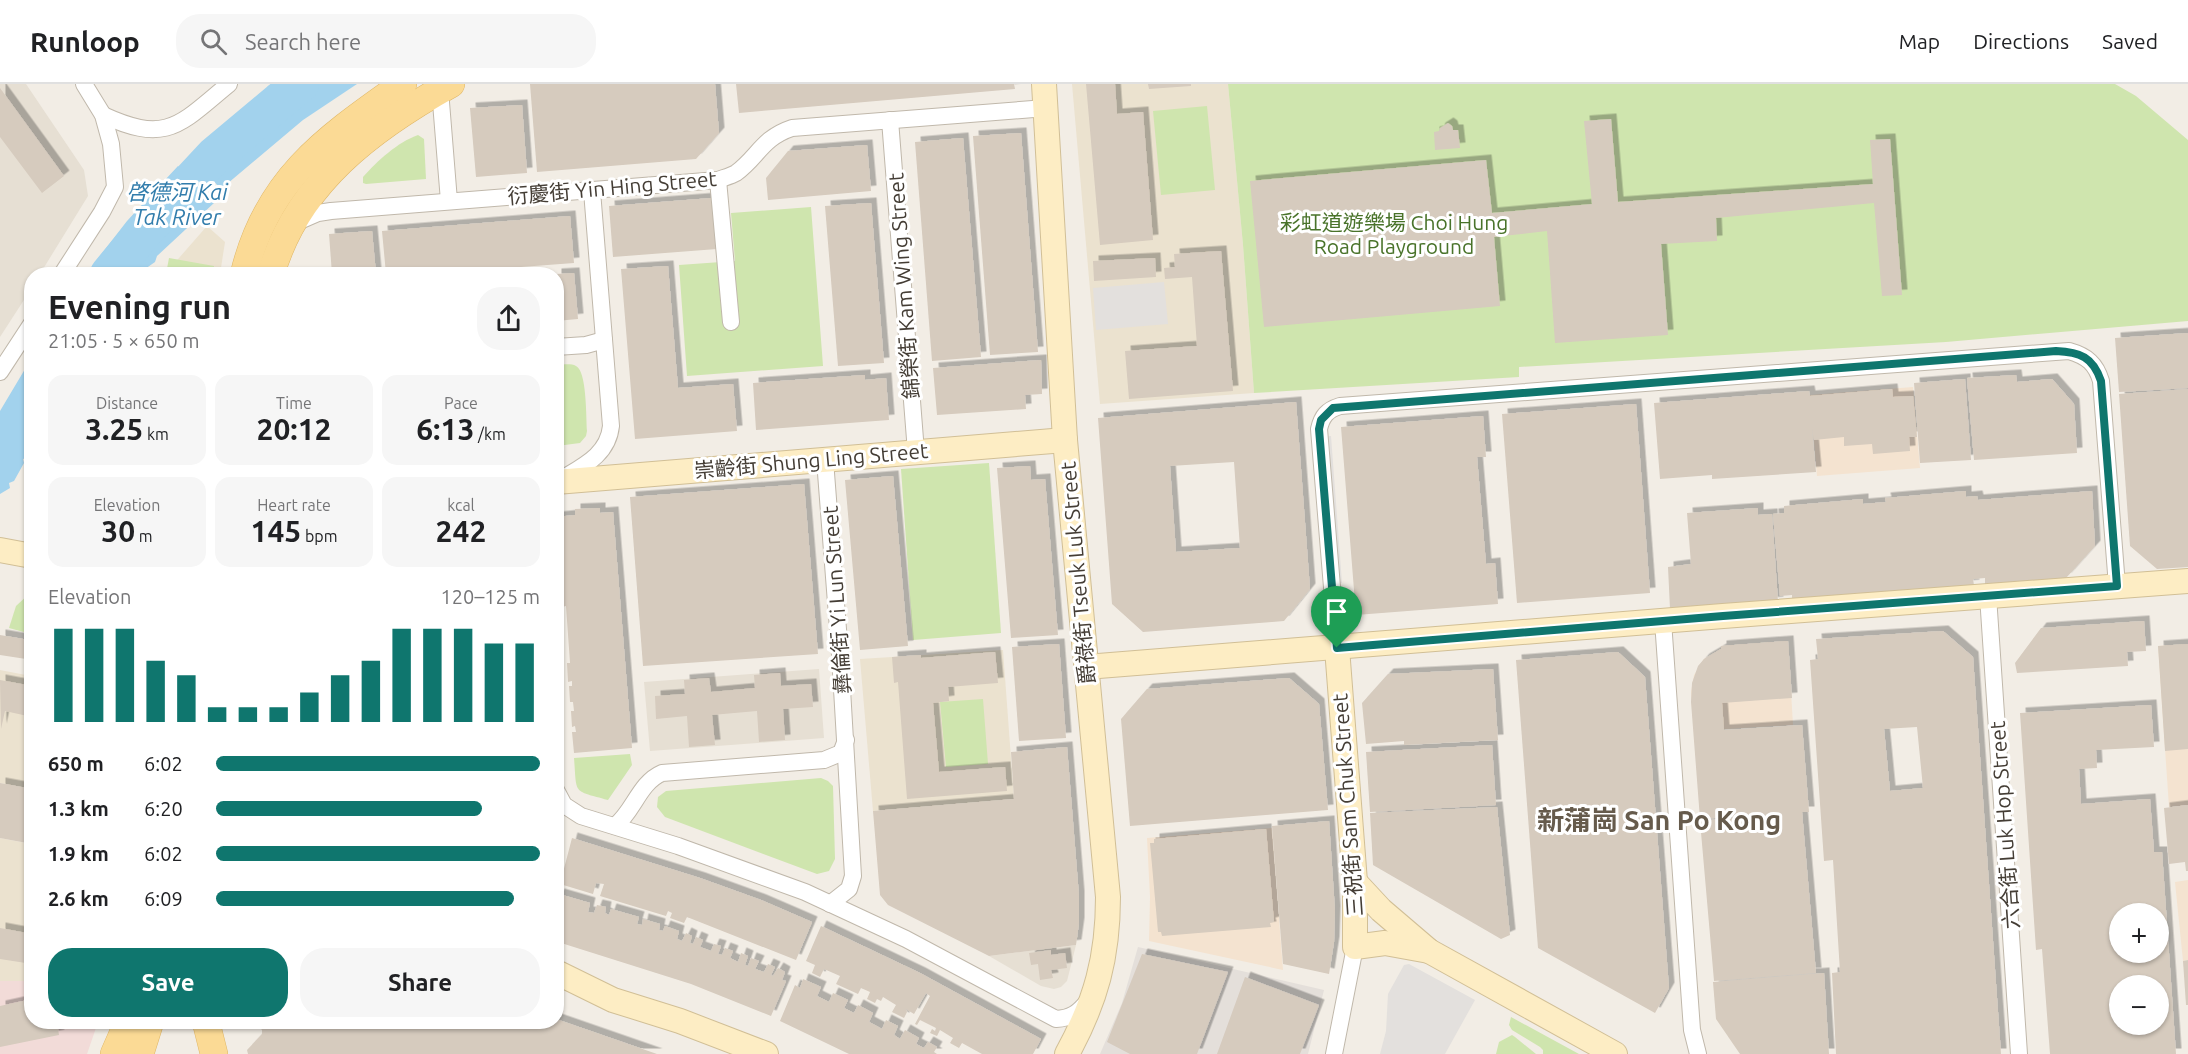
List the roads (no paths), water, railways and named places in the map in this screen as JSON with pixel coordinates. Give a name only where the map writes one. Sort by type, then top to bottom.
[{"type":"main road","points":[[246,267],[262,219],[299,165],[337,131],[403,84]]},
{"type":"main road","points":[[274,267],[293,224],[320,182],[354,148],[388,123],[446,87]]},
{"type":"main road","points":[[114,1054],[125,1029]]},
{"type":"main road","points":[[140,1054],[148,1029]]},
{"type":"main road","points":[[208,1029],[214,1054]]},
{"type":"street","points":[[67,267],[102,212],[115,187],[111,144],[103,115],[84,84]]},
{"type":"street","points":[[103,115],[149,131],[167,129],[185,120],[229,84]]},
{"type":"street","name":"爵祿街 Tseuk Luk Street","points":[[1044,84],[1065,440],[1108,897],[1106,942],[1095,993],[1067,1054]]},
{"type":"street","points":[[446,87],[449,201]]},
{"type":"street","name":"衍慶街 Yin Hing Street","points":[[293,224],[318,213],[331,211],[718,180],[735,173],[763,144],[781,132],[804,127],[1046,108]]},
{"type":"street","name":"錦榮街 Kam Wing Street","points":[[890,120],[916,452]]},
{"type":"street","points":[[718,180],[731,322]]},
{"type":"street","points":[[564,477],[596,456],[607,443],[610,426],[592,191]]},
{"type":"street","points":[[0,372],[24,335]]},
{"type":"street","points":[[564,346],[586,345],[604,340]]},
{"type":"street","name":"三祝街 Sam Chuk Street","points":[[1334,1054],[1355,947],[1355,882],[1319,429],[1326,413],[1340,406],[2070,351],[2080,354],[2093,363],[2101,381],[2117,586]]},
{"type":"street","name":"崇齡街 Shung Ling Street","points":[[564,481],[1065,440]]},
{"type":"street","name":"彝倫街 Yi Lun Street","points":[[825,460],[846,740],[853,876],[849,889],[830,904]]},
{"type":"street","points":[[0,550],[24,554]]},
{"type":"street","points":[[1086,667],[2188,581]]},
{"type":"street","name":"六合街 Luk Hop Street","points":[[1988,596],[2019,1054]]},
{"type":"street","points":[[1663,621],[1692,1030],[1698,1054]]},
{"type":"street","points":[[615,826],[625,818],[647,782],[662,772],[824,760],[841,753],[846,740]]},
{"type":"street","points":[[564,805],[581,816],[774,880],[830,904],[906,939],[1056,1020],[1066,1019],[1078,1013],[1095,993]]},
{"type":"street","points":[[1355,882],[1381,910],[1429,951],[1615,1054]]},
{"type":"street","points":[[1355,947],[1385,943],[1429,951]]},
{"type":"street","points":[[564,976],[613,1000]]},
{"type":"street","points":[[564,986],[680,1021],[766,1054]]},
{"type":"water","name":"啓德河 Kai Tak River","points":[[273,84],[357,84],[303,120],[221,189],[192,159],[228,124],[265,93],[268,86]]},
{"type":"water","name":"啓德河 Kai Tak River","points":[[178,166],[214,203],[148,267],[91,267],[127,221]]},
{"type":"water","points":[[24,371],[24,463],[14,481],[9,483],[10,488],[0,494],[0,411]]},
{"type":"waterway","name":"啓德河 Kai Tak River","points":[[115,267],[147,228],[215,155],[300,84]]},
{"type":"district","name":"新蒲崗 San Po Kong","points":[[1659,820]]},
{"type":"park label","name":"彩虹道遊樂場 Choi Hung Road Playground","points":[[1394,234]]}]
